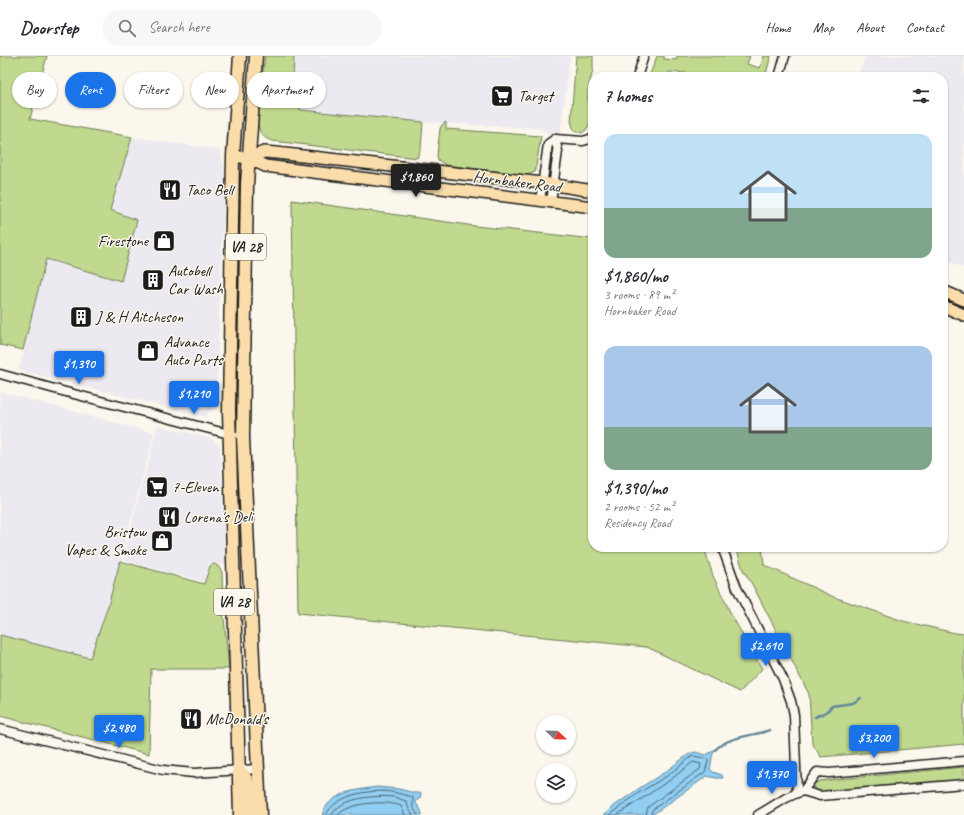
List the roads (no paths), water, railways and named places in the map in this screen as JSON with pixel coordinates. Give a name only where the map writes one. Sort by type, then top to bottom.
[{"type":"highway","name":"VA 28","points":[[240,56],[233,156],[230,434],[240,815]]},
{"type":"highway","name":"VA 28","points":[[256,56],[248,158],[243,437],[260,815]]},
{"type":"highway","points":[[238,770],[244,775],[249,786],[250,815]]},
{"type":"main road","name":"Hornbaker Road","points":[[248,158],[264,152],[276,153],[548,184],[588,190]]},
{"type":"main road","name":"Hornbaker Road","points":[[233,156],[248,158],[265,166],[588,206]]},
{"type":"main road","points":[[948,293],[964,300]]},
{"type":"main road","points":[[948,308],[964,315]]},
{"type":"street","points":[[639,72],[644,56]]},
{"type":"street","points":[[780,72],[785,56]]},
{"type":"street","points":[[546,201],[548,184],[558,151],[558,146],[555,139],[583,141],[588,140]]},
{"type":"street","points":[[0,374],[243,437]]},
{"type":"street","points":[[724,552],[737,588],[788,692],[794,715],[800,792]]},
{"type":"street","points":[[0,729],[163,770],[194,773],[258,769]]},
{"type":"street","points":[[758,815],[786,798],[800,792],[817,772],[829,773],[964,761]]},
{"type":"street","points":[[800,792],[820,796],[964,784]]},
{"type":"water","points":[[715,750],[710,769],[713,772],[722,775],[723,778],[707,776],[652,815],[604,815],[610,809],[689,754],[695,752],[706,755]]},
{"type":"water","points":[[377,787],[421,793],[420,799],[417,800],[416,803],[421,810],[422,815],[322,815],[331,801],[337,797],[361,789]]},
{"type":"waterway","points":[[815,717],[826,712],[832,706],[853,703],[861,698]]},
{"type":"waterway","points":[[715,750],[720,745],[734,739],[770,730]]},
{"type":"place","name":"Target","points":[[502,96]]},
{"type":"place","name":"Taco Bell","points":[[170,190]]},
{"type":"place","name":"Firestone","points":[[164,241]]},
{"type":"place","name":"Autobell Car Wash","points":[[153,280]]},
{"type":"place","name":"J & H Aitcheson","points":[[81,317]]},
{"type":"place","name":"Advance Auto Parts","points":[[148,351]]},
{"type":"place","name":"7-Eleven","points":[[157,487]]},
{"type":"place","name":"Lorena's Deli","points":[[169,517]]},
{"type":"place","name":"Bristow Vapes & Smoke","points":[[162,541]]},
{"type":"place","name":"McDonald's","points":[[191,719]]}]
